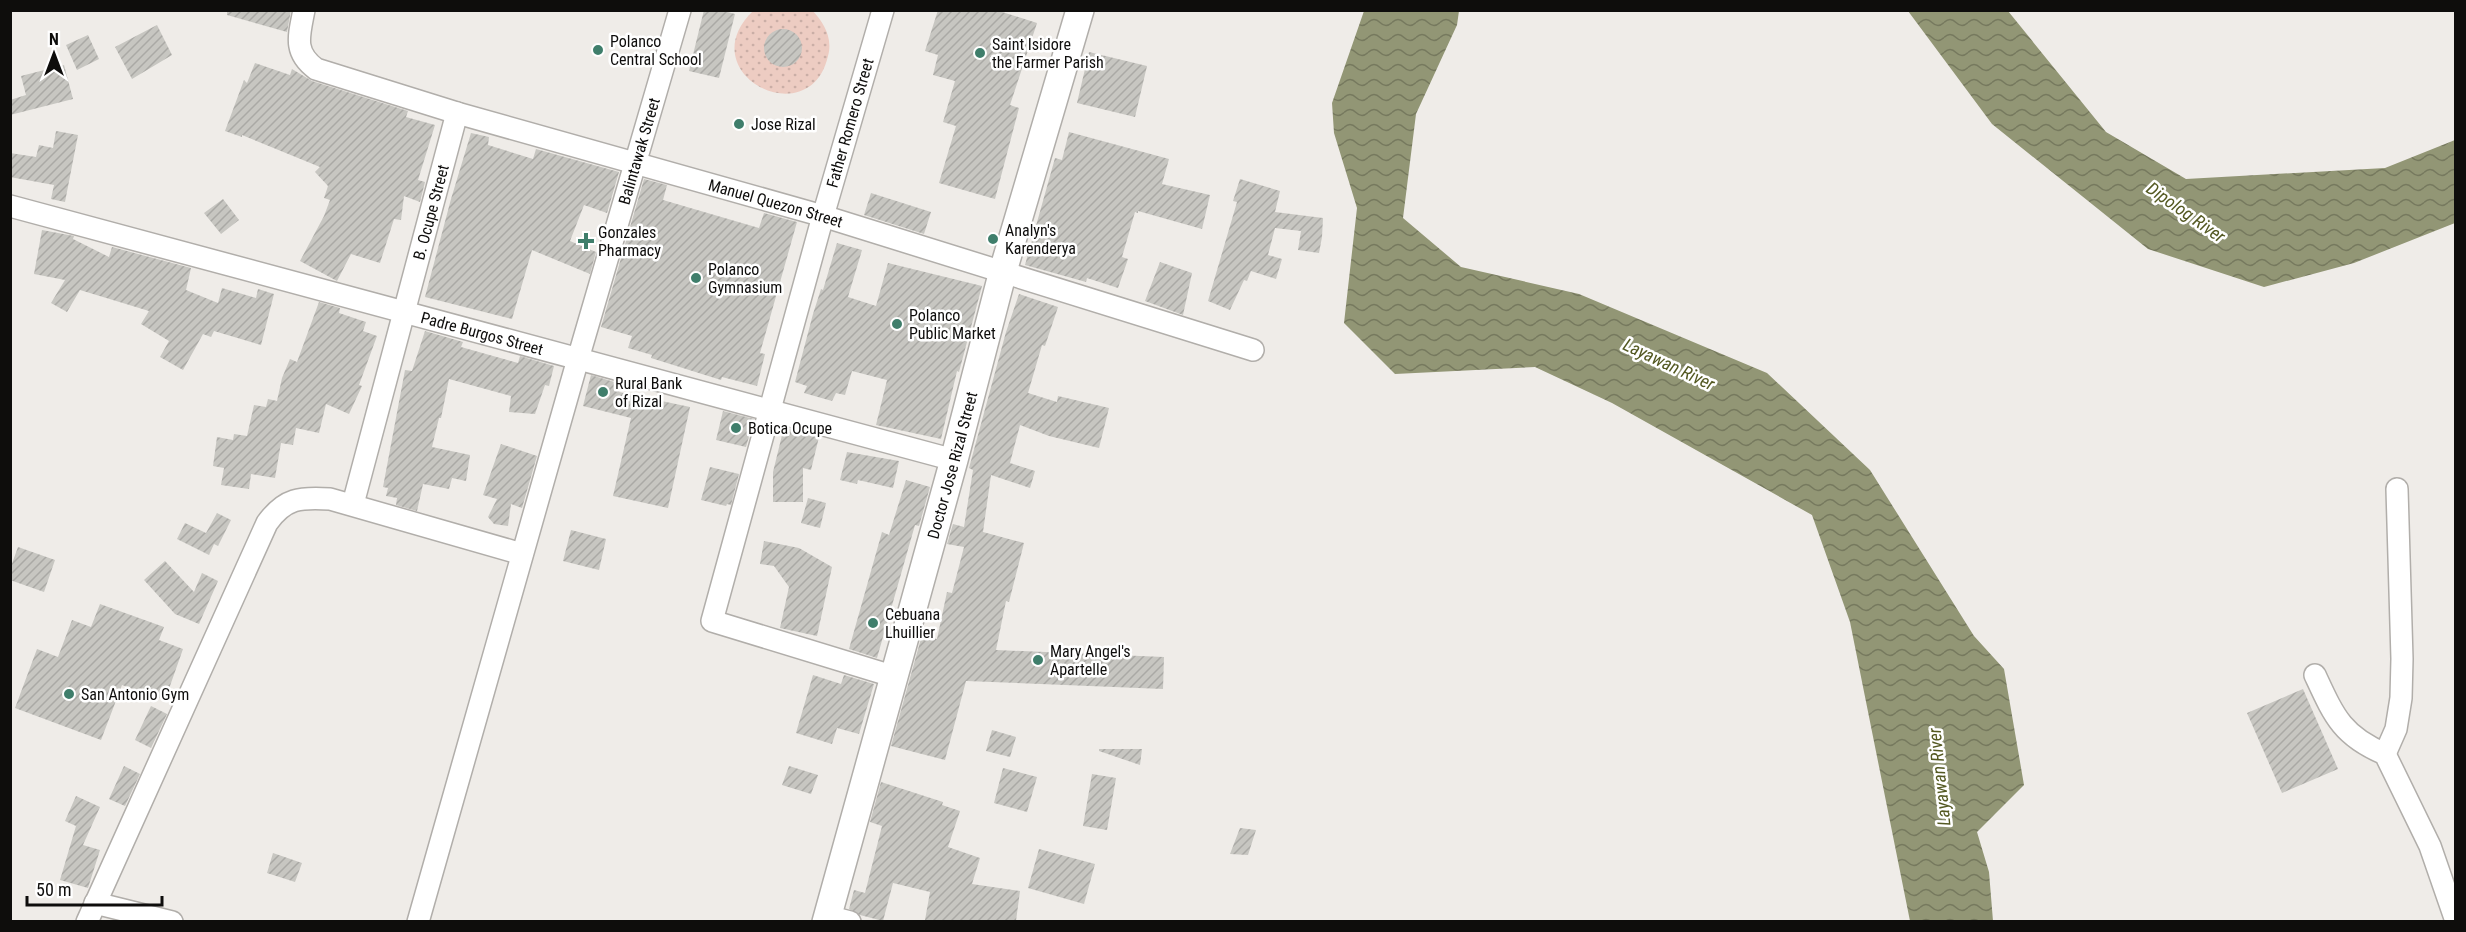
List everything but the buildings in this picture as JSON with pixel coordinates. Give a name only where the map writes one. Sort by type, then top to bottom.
[{"type":"main road","name":"Doctor Jose Rizal Street","points":[[834,920],[892,676],[954,460],[1003,271],[1080,10]]},
{"type":"street","name":"Manuel Quezon Street","points":[[304,10],[299,43],[301,54],[316,69],[457,113],[823,216],[1253,350]]},
{"type":"street","name":"Balintawak Street","points":[[418,921],[680,10]]},
{"type":"street","name":"Father Romero Street","points":[[884,10],[823,216],[712,621],[892,676]]},
{"type":"street","name":"B. Ocupe Street","points":[[353,504],[457,113]]},
{"type":"street","name":"Padre Burgos Street","points":[[10,206],[954,460]]},
{"type":"street","points":[[2385,754],[2396,729],[2401,698],[2397,489]]},
{"type":"street","points":[[171,921],[91,912],[267,524],[277,510],[289,502],[307,497],[330,499],[522,554]]},
{"type":"street","points":[[2315,675],[2330,706],[2346,731],[2365,746],[2385,754],[2430,846],[2456,921]]},
{"type":"shaded area","points":[[812,10],[824,26],[829,43],[828,56],[817,80],[800,91],[779,93],[760,87],[744,74],[735,55],[737,34],[753,11]]},
{"type":"water","name":"Layawan River","points":[[1364,11],[1459,11],[1457,25],[1416,114],[1403,218],[1461,267],[1579,294],[1767,373],[1870,470],[1974,636],[2004,669],[2024,785],[1977,832],[1989,872],[1993,921],[1910,921],[1850,622],[1812,515],[1612,403],[1535,367],[1395,374],[1344,323],[1357,208],[1334,133],[1332,103]]},
{"type":"water","name":"Dipolog River","points":[[1908,11],[2008,11],[2106,132],[2186,179],[2385,168],[2455,140],[2455,223],[2354,263],[2264,287],[2148,249],[1992,124]]},
{"type":"place","name":"Polanco Central School","points":[[598,50]]},
{"type":"place","name":"Saint Isidore the Farmer Parish","points":[[980,53]]},
{"type":"place","name":"Jose Rizal","points":[[739,124]]},
{"type":"place","name":"Analyn's Karenderya","points":[[993,239]]},
{"type":"place","name":"Gonzales Pharmacy","points":[[586,241]]},
{"type":"place","name":"Polanco Gymnasium","points":[[696,278]]},
{"type":"place","name":"Polanco Public Market","points":[[897,324]]},
{"type":"place","name":"Rural Bank of Rizal","points":[[603,392]]},
{"type":"place","name":"Botica Ocupe","points":[[736,428]]},
{"type":"place","name":"Cebuana Lhuillier","points":[[873,623]]},
{"type":"place","name":"Mary Angel's Apartelle","points":[[1038,660]]},
{"type":"place","name":"San Antonio Gym","points":[[69,694]]}]
